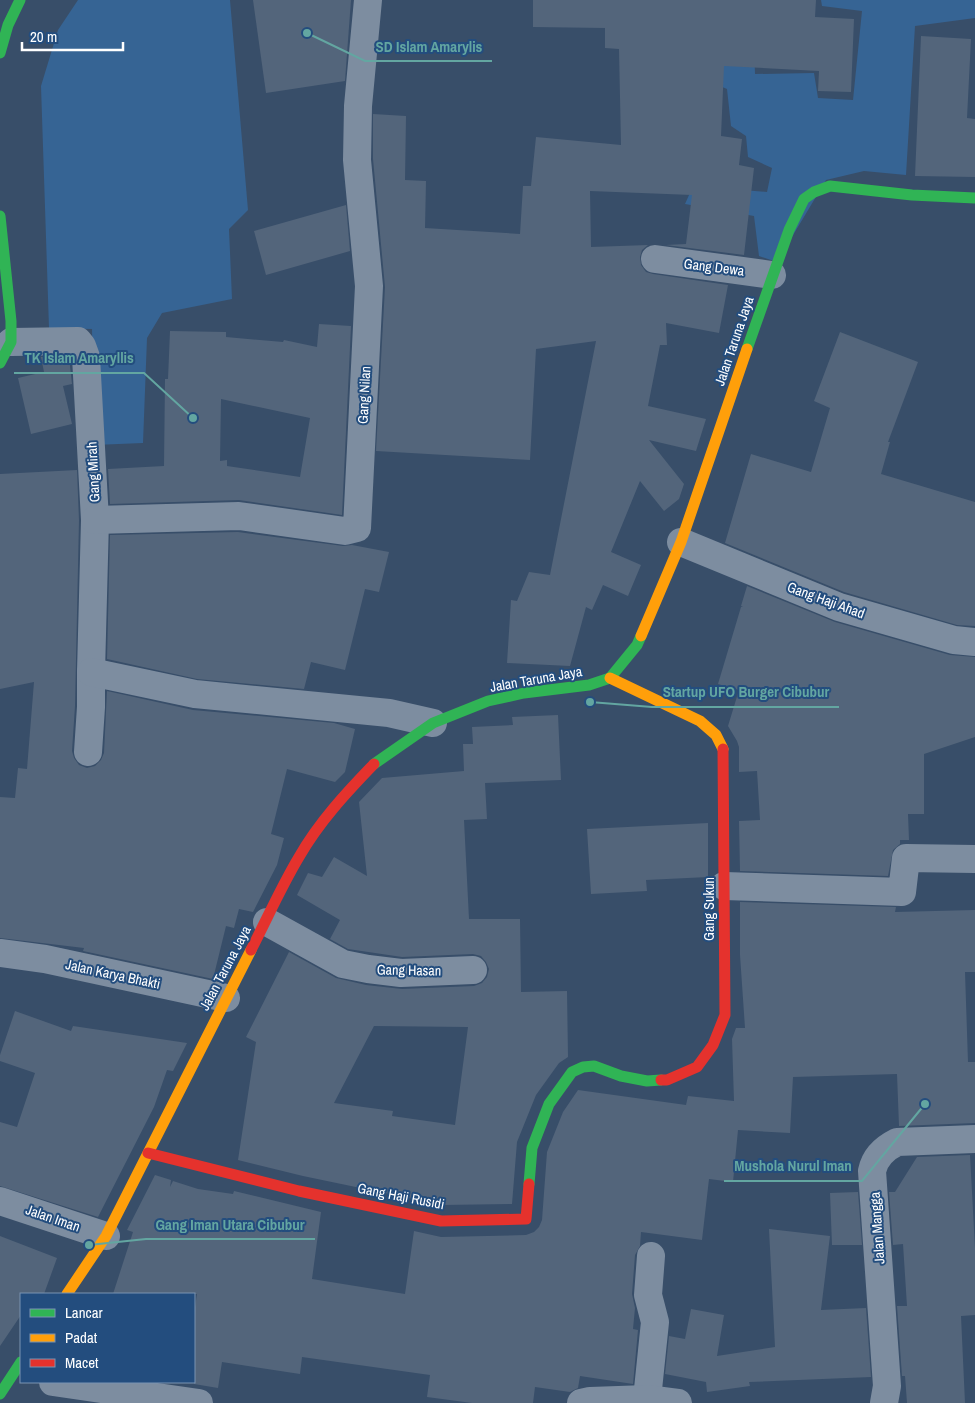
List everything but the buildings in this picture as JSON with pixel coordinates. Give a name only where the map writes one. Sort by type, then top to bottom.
[{"type":"street","points":[[0,53],[4,25],[20,0]]},
{"type":"street","name":"Gang Nilan","points":[[95,520],[239,516],[345,530],[357,528],[369,286],[357,160],[358,106],[368,0]]},
{"type":"street","name":"Jalan Taruna Jaya","points":[[68,1293],[106,1236],[226,998],[300,857],[322,823],[345,794],[378,760],[433,723],[488,701],[524,693],[589,685],[610,678],[637,645],[681,542],[772,275],[789,230],[804,199],[814,192],[830,186],[912,195],[975,198]]},
{"type":"street","points":[[0,216],[6,337]]},
{"type":"street","name":"Gang Dewa","points":[[655,260],[772,275]]},
{"type":"street","name":"Gang Mirah","points":[[6,337],[78,341],[86,357],[95,520],[91,672],[92,707],[88,752]]},
{"type":"street","name":"Gang Haji Ahad","points":[[681,542],[839,607],[954,640],[975,642]]},
{"type":"street","points":[[91,672],[195,694],[389,713],[433,723]]},
{"type":"street","name":"Gang Sukun","points":[[572,1072],[583,1067],[594,1066],[622,1076],[647,1081],[667,1080],[697,1067],[713,1045],[725,1015],[723,748],[716,735],[700,721],[610,678]]},
{"type":"street","points":[[724,886],[902,892],[906,858],[975,859]]},
{"type":"street","name":"Gang Hasan","points":[[267,922],[344,964],[401,973],[473,970]]},
{"type":"street","name":"Jalan Karya Bhakti","points":[[0,954],[46,959],[226,998]]},
{"type":"street","name":"Gang Haji Rusidi","points":[[148,1154],[299,1191],[441,1221],[526,1219],[532,1148],[549,1104],[572,1072]]},
{"type":"street","name":"Jalan Mangga","points":[[884,1403],[887,1386],[872,1171],[874,1162],[889,1146],[897,1142],[975,1139]]},
{"type":"street","name":"Jalan Iman","points":[[0,1201],[106,1236]]},
{"type":"street","points":[[647,1399],[655,1322],[648,1295],[651,1256]]},
{"type":"street","points":[[60,1383],[199,1403]]},
{"type":"street","points":[[581,1403],[647,1399],[678,1403]]},
{"type":"shaded area","points":[[78,0],[230,0],[248,210],[229,229],[232,299],[162,313],[147,338],[143,443],[94,445],[92,329],[49,328],[41,86],[58,30]]},
{"type":"shaded area","points":[[821,0],[975,0],[975,18],[915,26],[906,175],[864,171],[826,180],[777,262],[759,256],[754,216],[685,204],[693,186],[767,192],[772,168],[748,157],[746,136],[731,126],[727,89],[692,74],[754,46],[755,74],[814,73],[818,98],[853,100],[862,11],[822,6]]},
{"type":"traffic: fast","points":[[0,53],[8,25],[20,0]]},
{"type":"traffic: fast","points":[[747,349],[789,230],[804,199],[814,192],[830,186],[912,195],[975,198]]},
{"type":"traffic: fast","points":[[0,216],[11,321],[11,342],[0,363]]},
{"type":"traffic: fast","points":[[374,764],[433,723],[488,701],[524,693],[589,685],[610,678],[637,645],[641,636]]},
{"type":"traffic: fast","points":[[529,1184],[532,1148],[549,1104],[572,1072],[583,1067],[594,1066],[621,1076],[647,1081],[661,1080]]},
{"type":"traffic: fast","points":[[0,1394],[20,1364]]},
{"type":"traffic: slow","points":[[641,636],[681,542],[747,349]]},
{"type":"traffic: slow","points":[[610,678],[700,721],[716,735],[723,749]]},
{"type":"traffic: slow","points":[[68,1293],[106,1236],[251,950]]},
{"type":"traffic: jam","points":[[661,1080],[667,1080],[697,1067],[713,1045],[725,1015],[723,749]]},
{"type":"traffic: jam","points":[[251,950],[286,880],[307,844],[334,808],[374,764]]},
{"type":"traffic: jam","points":[[148,1153],[299,1191],[441,1221],[526,1219],[529,1184]]},
{"type":"place","name":"SD Islam Amarylis","points":[[307,33]]},
{"type":"place","name":"TK Islam Amaryllis","points":[[193,418]]},
{"type":"place","name":"Startup UFO Burger Cibubur","points":[[590,702]]},
{"type":"place","name":"Mushola Nurul Iman","points":[[925,1104]]},
{"type":"place","name":"Gang Iman Utara Cibubur","points":[[89,1245]]}]
